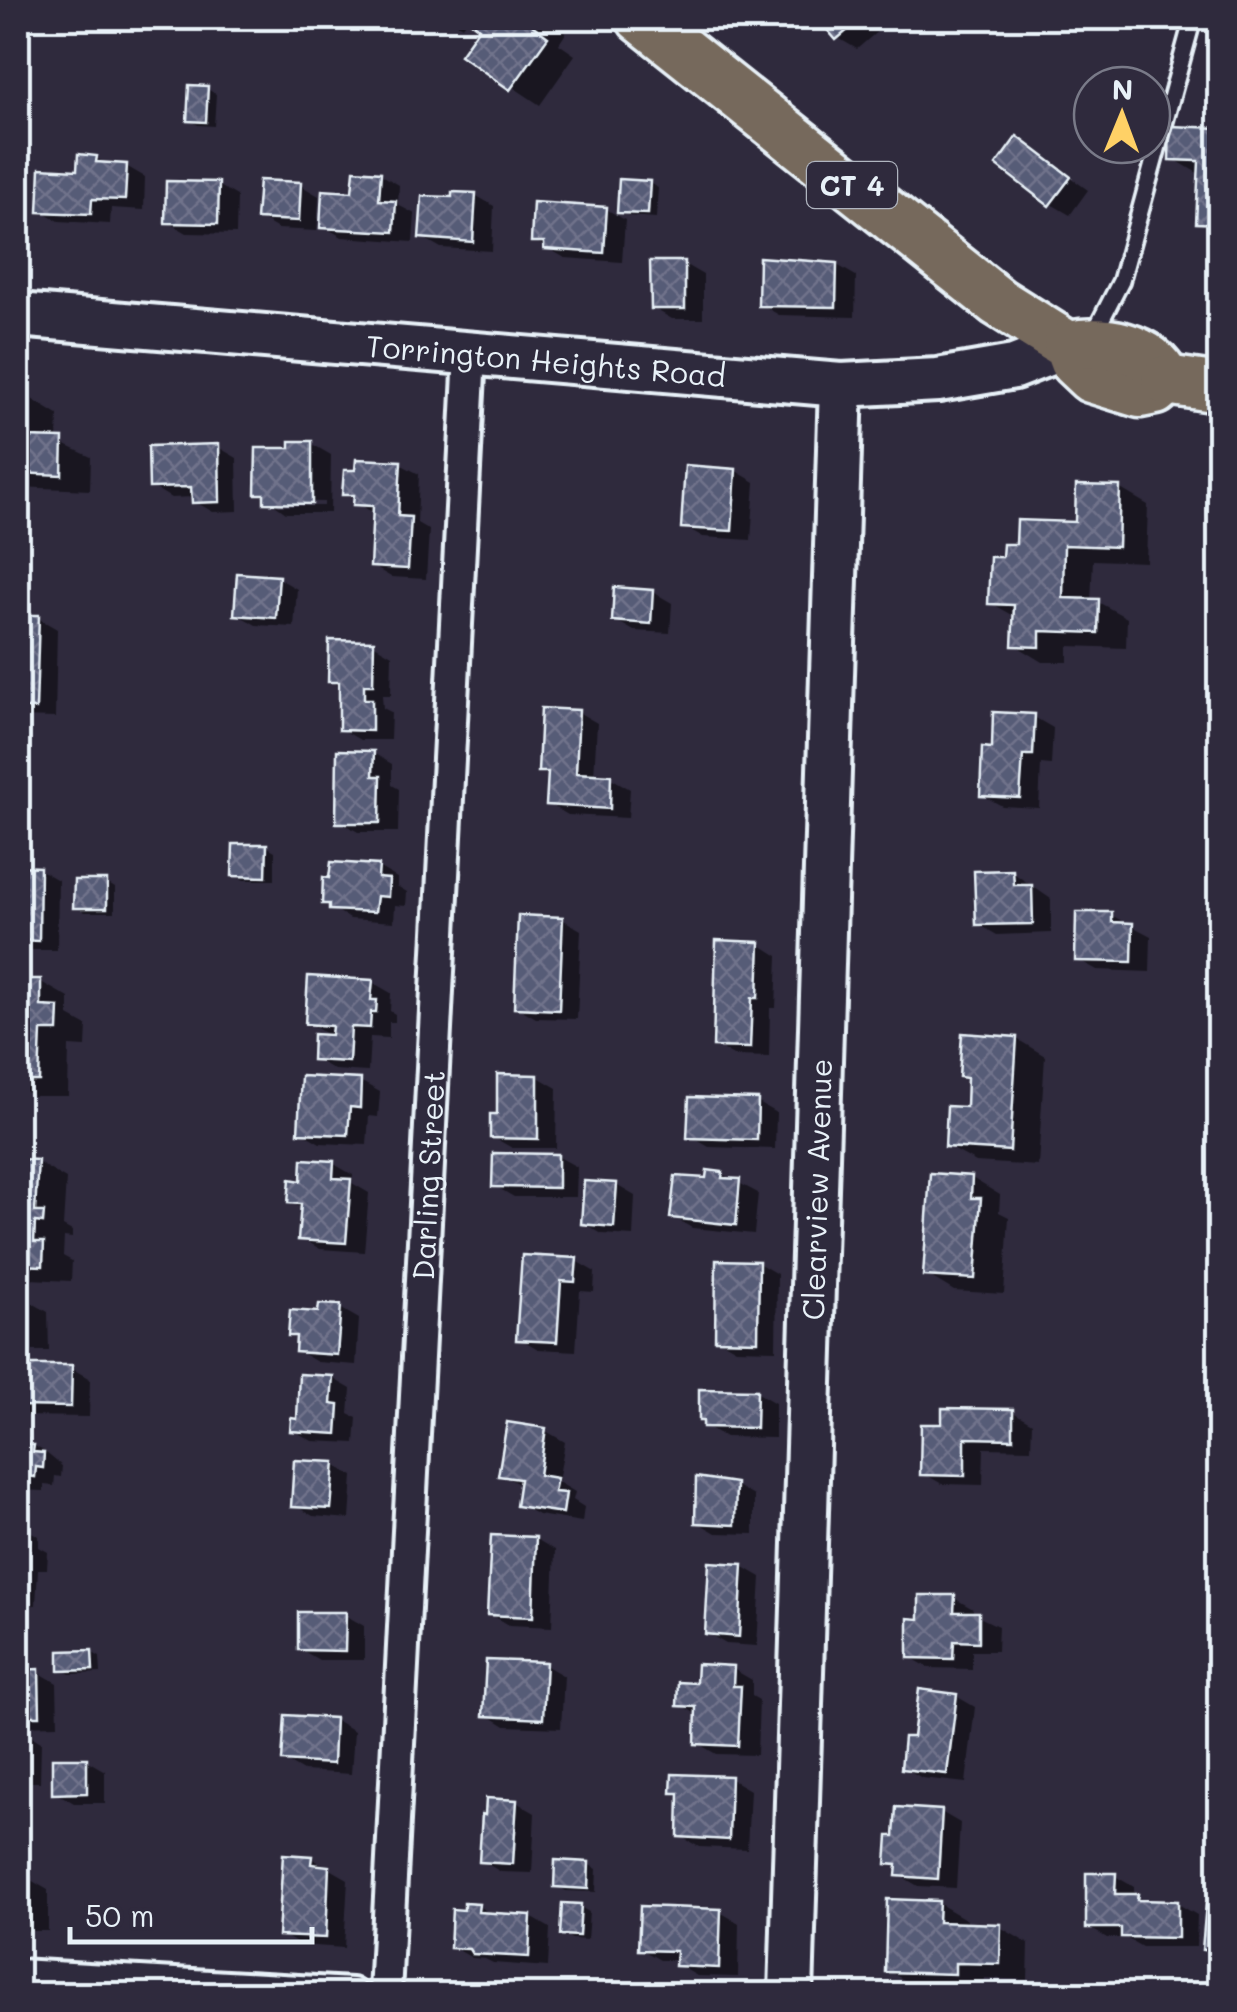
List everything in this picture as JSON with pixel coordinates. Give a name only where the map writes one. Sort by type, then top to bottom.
[{"type":"main road","name":"CT 4","points":[[640,18],[998,302],[1068,346]]},
{"type":"main road","points":[[1068,346],[1104,342],[1144,355],[1160,367],[1166,380],[1220,388]]},
{"type":"street","name":"Torrington Heights Road","points":[[18,315],[842,385],[938,380],[1014,367],[1068,346]]},
{"type":"street","name":"Darling Street","points":[[384,1994],[470,354]]},
{"type":"street","name":"Clearview Avenue","points":[[791,1994],[842,385]]},
{"type":"street","points":[[18,1975],[351,1994]]},
{"type":"lane","points":[[1068,346],[1098,324],[1121,281],[1193,18]]},
{"type":"building","points":[[466,18],[537,18],[532,25],[548,37],[510,90],[460,55],[479,28]]},
{"type":"building","points":[[817,18],[862,18],[836,40]]},
{"type":"building","points":[[189,85],[208,86],[206,122],[187,121]]},
{"type":"building","points":[[1172,126],[1220,128],[1220,236],[1219,224],[1196,223],[1199,161],[1172,160]]},
{"type":"building","points":[[1017,136],[1071,177],[1049,206],[996,165]]},
{"type":"building","points":[[78,154],[97,156],[96,162],[127,164],[125,200],[92,199],[91,214],[38,212],[40,168],[77,170]]},
{"type":"building","points":[[354,170],[381,172],[379,200],[396,201],[394,232],[320,228],[322,190],[352,192]]},
{"type":"building","points":[[619,179],[650,181],[648,214],[617,213]]},
{"type":"building","points":[[259,180],[301,182],[299,221],[256,219]]},
{"type":"building","points":[[166,181],[219,182],[218,224],[165,223]]},
{"type":"building","points":[[452,192],[476,193],[473,242],[419,238],[422,196],[452,197]]},
{"type":"building","points":[[533,202],[607,207],[604,253],[544,249],[544,242],[531,242]]},
{"type":"building","points":[[759,257],[837,263],[836,307],[758,306]]},
{"type":"building","points":[[650,261],[685,261],[685,309],[651,309]]},
{"type":"building","points":[[18,395],[30,396],[28,437],[63,438],[62,475],[18,473]]},
{"type":"building","points":[[290,441],[312,441],[312,504],[264,503],[264,494],[255,494],[256,448],[290,448]]},
{"type":"building","points":[[219,444],[220,502],[192,503],[191,487],[149,488],[148,446]]},
{"type":"building","points":[[356,459],[401,461],[398,516],[411,517],[408,569],[370,567],[373,506],[353,505],[354,495],[342,495],[344,470],[355,470]]},
{"type":"building","points":[[685,465],[736,469],[732,531],[681,528]]},
{"type":"building","points":[[1076,485],[1120,486],[1118,547],[1064,545],[1063,598],[1099,599],[1098,633],[1040,631],[1040,647],[1012,646],[1014,605],[988,604],[990,557],[1002,557],[1003,544],[1016,544],[1017,520],[1075,522]]},
{"type":"building","points":[[237,573],[279,576],[276,618],[234,615]]},
{"type":"building","points":[[614,587],[653,590],[651,624],[612,621]]},
{"type":"building","points":[[18,615],[39,615],[36,709],[18,708]]},
{"type":"building","points":[[329,640],[374,641],[373,685],[364,685],[364,699],[372,699],[372,731],[339,730],[339,682],[328,682]]},
{"type":"building","points":[[541,708],[579,710],[576,773],[611,775],[610,809],[546,805],[548,772],[538,772]]},
{"type":"building","points":[[993,712],[1035,714],[1033,755],[1023,755],[1020,798],[980,796],[982,747],[992,748]]},
{"type":"building","points":[[337,750],[374,751],[373,776],[381,776],[380,823],[336,823]]},
{"type":"building","points":[[233,844],[267,844],[266,877],[232,876]]},
{"type":"building","points":[[331,862],[379,865],[378,878],[389,879],[388,897],[377,896],[375,912],[329,910],[329,904],[322,904],[323,877],[329,878]]},
{"type":"building","points":[[18,866],[40,867],[39,941],[18,940]]},
{"type":"building","points":[[1013,870],[1014,885],[1032,885],[1033,924],[976,925],[974,871]]},
{"type":"building","points":[[74,880],[107,880],[107,908],[73,908]]},
{"type":"building","points":[[1076,912],[1112,912],[1112,922],[1133,923],[1132,962],[1075,961]]},
{"type":"building","points":[[518,915],[563,917],[559,1010],[514,1008]]},
{"type":"building","points":[[716,940],[760,942],[758,998],[752,998],[750,1048],[713,1047]]},
{"type":"building","points":[[308,976],[373,980],[371,1000],[377,1000],[376,1012],[371,1012],[370,1028],[351,1027],[349,1062],[312,1060],[313,1034],[331,1035],[332,1026],[305,1024]]},
{"type":"building","points":[[18,979],[41,979],[41,1006],[59,1007],[58,1031],[41,1031],[39,1081],[18,1081]]},
{"type":"building","points":[[962,1033],[1017,1037],[1010,1151],[945,1147],[947,1106],[966,1107],[967,1078],[959,1077]]},
{"type":"building","points":[[497,1074],[538,1075],[538,1139],[490,1138],[490,1114],[497,1114]]},
{"type":"building","points":[[301,1076],[361,1079],[360,1108],[350,1107],[348,1135],[298,1133]]},
{"type":"building","points":[[689,1097],[758,1099],[757,1140],[687,1138]]},
{"type":"building","points":[[493,1153],[558,1154],[558,1188],[492,1187]]},
{"type":"building","points":[[18,1159],[38,1160],[35,1212],[44,1212],[43,1223],[35,1222],[34,1242],[44,1242],[43,1266],[18,1265]]},
{"type":"building","points":[[302,1159],[334,1161],[333,1178],[351,1179],[346,1243],[298,1240],[301,1204],[288,1203],[290,1179],[301,1181]]},
{"type":"building","points":[[707,1170],[723,1172],[722,1178],[740,1179],[736,1225],[670,1218],[675,1176],[706,1178]]},
{"type":"building","points":[[930,1173],[972,1176],[971,1198],[981,1198],[975,1279],[923,1276]]},
{"type":"building","points":[[584,1181],[617,1183],[614,1227],[581,1224]]},
{"type":"building","points":[[522,1255],[577,1258],[575,1282],[561,1281],[557,1342],[516,1340]]},
{"type":"building","points":[[716,1260],[759,1261],[758,1341],[715,1340]]},
{"type":"building","points":[[18,1298],[30,1298],[30,1341],[18,1342]]},
{"type":"building","points":[[319,1304],[341,1305],[337,1355],[295,1352],[296,1336],[288,1336],[290,1310],[318,1312]]},
{"type":"building","points":[[18,1365],[72,1365],[71,1407],[18,1406]]},
{"type":"building","points":[[299,1374],[333,1376],[331,1404],[339,1405],[337,1434],[290,1431],[291,1418],[297,1419]]},
{"type":"building","points":[[699,1389],[757,1390],[756,1428],[703,1427],[703,1421],[699,1421]]},
{"type":"building","points":[[942,1408],[1013,1409],[1013,1439],[965,1438],[965,1476],[920,1475],[921,1424],[942,1424]]},
{"type":"building","points":[[507,1422],[546,1428],[539,1475],[557,1478],[554,1492],[566,1493],[563,1513],[516,1506],[520,1479],[498,1476]]},
{"type":"building","points":[[18,1438],[34,1445],[33,1452],[44,1453],[43,1468],[36,1467],[35,1477],[26,1476],[26,1482],[18,1482]]},
{"type":"building","points":[[294,1460],[335,1462],[331,1509],[291,1507]]},
{"type":"building","points":[[696,1477],[736,1483],[735,1525],[695,1523]]},
{"type":"building","points":[[18,1523],[20,1539],[30,1539],[29,1559],[19,1559],[18,1595]]},
{"type":"building","points":[[491,1535],[536,1537],[533,1617],[487,1615]]},
{"type":"building","points":[[709,1562],[743,1564],[739,1637],[705,1634]]},
{"type":"building","points":[[919,1595],[955,1595],[954,1612],[979,1612],[979,1642],[954,1641],[953,1659],[908,1658],[908,1618],[919,1619]]},
{"type":"building","points":[[298,1612],[346,1612],[345,1651],[298,1650]]},
{"type":"building","points":[[92,1650],[93,1670],[59,1671],[59,1651]]},
{"type":"building","points":[[486,1660],[546,1662],[543,1719],[483,1716]]},
{"type":"building","points":[[697,1664],[734,1666],[733,1686],[741,1686],[738,1746],[695,1744],[696,1707],[677,1706],[678,1682],[696,1683]]},
{"type":"building","points":[[39,1669],[40,1716],[18,1716],[18,1670]]},
{"type":"building","points":[[919,1689],[957,1694],[947,1774],[901,1769],[904,1737],[913,1737]]},
{"type":"building","points":[[285,1715],[335,1718],[333,1764],[282,1761]]},
{"type":"building","points":[[18,1728],[23,1728],[22,1773],[18,1773]]},
{"type":"building","points":[[52,1758],[87,1758],[87,1793],[52,1794]]},
{"type":"building","points":[[672,1774],[731,1776],[729,1840],[678,1837],[679,1793],[671,1793]]},
{"type":"building","points":[[486,1798],[517,1800],[513,1864],[479,1862]]},
{"type":"building","points":[[896,1807],[942,1810],[938,1879],[896,1876],[897,1865],[886,1864],[888,1836],[894,1836]]},
{"type":"building","points":[[283,1854],[312,1856],[311,1864],[329,1866],[326,1938],[278,1936]]},
{"type":"building","points":[[555,1860],[589,1862],[588,1889],[554,1887]]},
{"type":"building","points":[[1086,1873],[1116,1873],[1115,1894],[1138,1894],[1137,1900],[1178,1901],[1178,1938],[1121,1937],[1121,1928],[1086,1928]]},
{"type":"building","points":[[18,1877],[30,1877],[30,1921],[18,1921]]},
{"type":"building","points":[[887,1899],[939,1901],[938,1922],[1001,1924],[1000,1964],[955,1963],[955,1974],[885,1972]]},
{"type":"building","points":[[464,1903],[479,1904],[478,1912],[531,1915],[529,1957],[472,1954],[469,1949],[450,1948],[452,1909],[464,1910]]},
{"type":"building","points":[[562,1903],[581,1904],[579,1936],[560,1935]]},
{"type":"building","points":[[1206,1903],[1220,1904],[1220,1952],[1202,1950]]},
{"type":"building","points":[[640,1906],[721,1909],[719,1968],[675,1966],[676,1951],[638,1950]]}]
